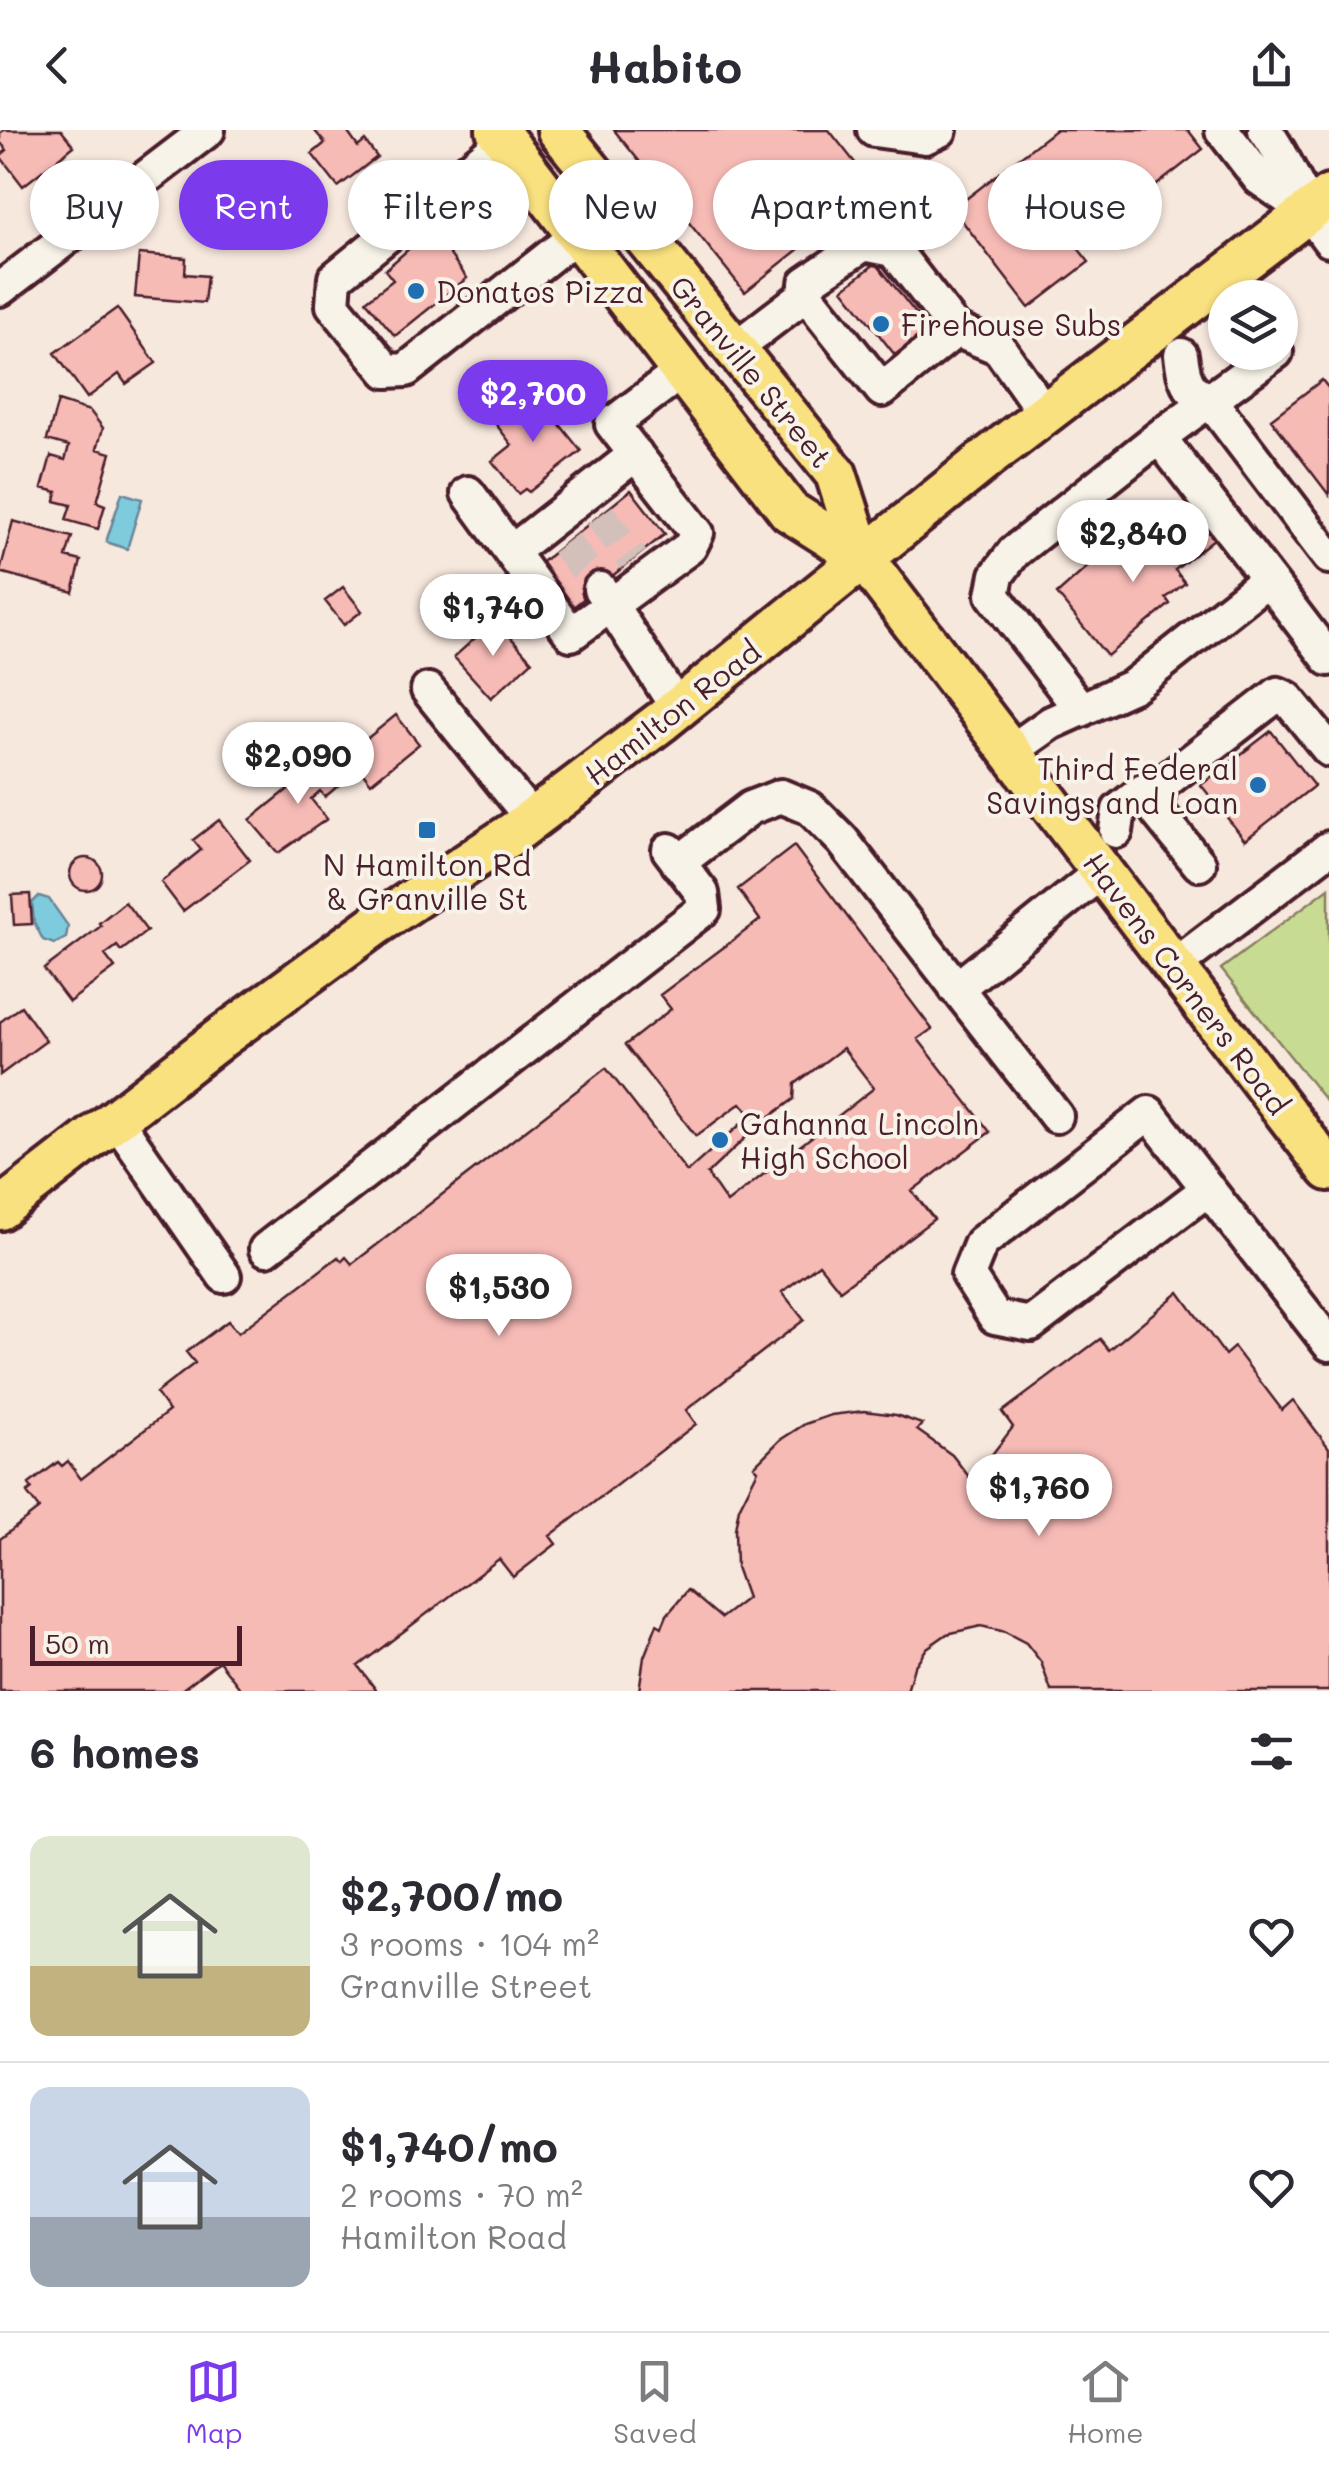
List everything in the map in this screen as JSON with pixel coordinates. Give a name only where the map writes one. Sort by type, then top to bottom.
[{"type":"main road","name":"Granville Street","points":[[558,130],[836,474],[863,558]]},
{"type":"main road","name":"Granville Street","points":[[501,135],[549,198]]},
{"type":"main road","name":"Hamilton Road","points":[[4,1198],[375,925],[532,819],[678,708],[1045,414],[1169,342],[1322,216]]},
{"type":"main road","name":"Granville Street","points":[[588,250],[789,511],[863,558]]},
{"type":"main road","name":"Havens Corners Road","points":[[863,558],[1010,752],[1102,852],[1174,966],[1329,1170]]},
{"type":"street","points":[[0,289],[208,130]]},
{"type":"street","points":[[874,130],[926,137],[940,130]]},
{"type":"street","points":[[1222,130],[1259,178],[1322,216]]},
{"type":"street","points":[[1264,130],[1322,216]]},
{"type":"street","points":[[501,135],[334,278],[333,305],[386,372],[406,370],[558,250]]},
{"type":"street","points":[[956,330],[882,390],[806,294],[806,283],[864,244],[894,250],[956,330],[999,348],[1045,414]]},
{"type":"street","points":[[734,350],[806,294]]},
{"type":"street","points":[[1169,342],[1185,383],[1197,395],[1209,399],[1329,557]]},
{"type":"street","points":[[1080,710],[993,595],[997,575],[1014,552],[1250,370]]},
{"type":"street","points":[[468,493],[571,634],[605,596],[641,569],[690,547],[697,533],[612,424],[681,372]]},
{"type":"street","points":[[1159,437],[1329,658]]},
{"type":"street","points":[[511,552],[557,532],[592,505],[636,454]]},
{"type":"street","points":[[1010,752],[1051,723],[1133,686],[1268,579]]},
{"type":"street","points":[[605,596],[678,708]]},
{"type":"street","points":[[428,690],[532,819]]},
{"type":"street","points":[[956,989],[1102,852],[1134,831],[1158,800],[1278,694],[1287,698],[1329,750]]},
{"type":"street","points":[[266,1249],[704,909],[702,893],[673,857],[750,808],[780,796],[810,808],[842,840],[1056,1116]]},
{"type":"street","points":[[1158,800],[1199,864]]},
{"type":"street","points":[[1174,966],[1329,848]]},
{"type":"street","points":[[1208,1188],[1031,1324],[995,1316],[968,1274],[981,1243],[1149,1114],[1208,1188],[1329,1344]]},
{"type":"street","points":[[115,1118],[224,1276]]},
{"type":"green space","points":[[1329,888],[1329,1105],[1221,969]]},
{"type":"water","points":[[122,493],[142,499],[127,549],[106,542]]},
{"type":"water","points":[[39,896],[49,899],[68,926],[66,938],[54,944],[43,940],[34,922],[32,903]]},
{"type":"building","points":[[61,130],[74,146],[56,160],[30,160],[30,181],[23,186],[0,156],[7,150],[0,142],[0,133]]},
{"type":"building","points":[[314,130],[346,130],[358,147],[365,141],[377,157],[348,160],[348,179],[338,187],[328,174],[328,160],[317,160],[312,154],[325,143]]},
{"type":"building","points":[[614,130],[829,130],[853,160],[713,160],[713,250],[798,250],[745,292],[693,228],[693,160],[638,160]]},
{"type":"building","points":[[1055,130],[1188,130],[1203,149],[1162,181],[1162,160],[1016,160]]},
{"type":"building","points":[[988,182],[988,250],[1079,250],[1089,262],[1029,308],[968,229],[968,197]]},
{"type":"building","name":"Donatos Pizza","points":[[407,250],[446,250],[467,278],[395,336],[366,301],[393,280],[385,270]]},
{"type":"building","points":[[139,254],[186,258],[185,274],[207,276],[204,303],[135,297]]},
{"type":"building","points":[[876,263],[928,329],[895,355],[843,289]]},
{"type":"building","points":[[117,308],[156,363],[126,384],[119,374],[87,398],[55,353]]},
{"type":"building","points":[[1322,380],[1329,389],[1329,495],[1271,419]]},
{"type":"building","points":[[534,392],[581,451],[529,492],[525,489],[518,494],[492,461],[512,445],[495,423]]},
{"type":"building","points":[[58,401],[90,411],[103,428],[97,449],[111,453],[97,502],[105,505],[98,529],[66,520],[71,505],[55,501],[57,492],[42,488],[51,456],[65,460],[69,446],[47,440]]},
{"type":"building","points":[[631,490],[665,534],[567,612],[533,569]]},
{"type":"building","points":[[1202,513],[1220,534],[1175,570],[1185,583],[1166,598],[1170,604],[1107,656],[1057,594],[1102,554],[1107,560],[1124,546],[1128,552],[1148,536],[1158,548]]},
{"type":"building","points":[[13,521],[72,537],[66,557],[81,561],[73,592],[0,572]]},
{"type":"building","points":[[343,587],[362,611],[344,625],[325,601]]},
{"type":"building","points":[[495,620],[532,661],[491,698],[454,657]]},
{"type":"building","points":[[396,715],[419,744],[371,783],[348,754]]},
{"type":"building","name":"Third Federal Savings and Loan","points":[[1271,731],[1314,786],[1245,840],[1201,785]]},
{"type":"building","points":[[328,757],[346,779],[325,797],[320,791],[311,799],[327,819],[278,853],[250,820]]},
{"type":"building","points":[[219,820],[250,860],[183,911],[161,882],[201,850],[193,840]]},
{"type":"building","points":[[794,846],[932,1029],[918,1039],[990,1132],[912,1191],[934,1219],[840,1290],[819,1264],[782,1292],[804,1320],[686,1410],[696,1424],[550,1536],[556,1544],[513,1577],[499,1559],[358,1666],[377,1691],[242,1691],[219,1661],[180,1691],[0,1691],[0,1539],[39,1509],[27,1493],[32,1489],[29,1484],[58,1462],[62,1466],[68,1461],[81,1479],[169,1411],[156,1393],[195,1363],[186,1352],[228,1321],[238,1333],[338,1257],[342,1261],[346,1257],[352,1264],[606,1068],[687,1172],[751,1115],[741,1103],[696,1136],[625,1045],[671,1009],[660,995],[760,920],[738,889]],"holes":[[[843,1048],[874,1088],[727,1203],[707,1174],[761,1123],[794,1099],[795,1084]]]},
{"type":"building","points":[[86,858],[97,863],[102,874],[97,885],[86,890],[75,885],[70,874],[75,863]]},
{"type":"building","points":[[30,894],[32,924],[14,925],[12,895]]},
{"type":"building","points":[[125,902],[147,931],[121,951],[117,946],[105,955],[115,968],[69,1002],[44,969],[101,926],[99,923]]},
{"type":"building","points":[[21,1006],[46,1041],[0,1075],[0,1022]]},
{"type":"building","points":[[1179,1292],[1225,1355],[1234,1347],[1282,1410],[1293,1400],[1329,1448],[1329,1691],[1051,1691],[1041,1662],[1026,1643],[981,1626],[947,1634],[927,1648],[914,1667],[907,1691],[639,1691],[644,1657],[657,1624],[662,1627],[688,1590],[721,1618],[747,1598],[736,1567],[739,1508],[758,1470],[754,1466],[780,1440],[805,1424],[831,1415],[864,1411],[896,1415],[922,1424],[917,1430],[952,1455],[977,1487],[996,1472],[987,1461],[1013,1427],[1002,1412],[1100,1339],[1109,1350]]},
{"type":"tunnel","points":[[600,515],[633,560]]},
{"type":"tunnel","points":[[565,543],[599,587]]},
{"type":"place","name":"Donatos Pizza","points":[[416,291]]},
{"type":"place","name":"Firehouse Subs","points":[[881,324]]},
{"type":"place","name":"Third Federal Savings and Loan","points":[[1258,785]]},
{"type":"place","name":"N Hamilton Rd & Granville St","points":[[427,830]]},
{"type":"place","name":"Gahanna Lincoln High School","points":[[720,1140]]}]
